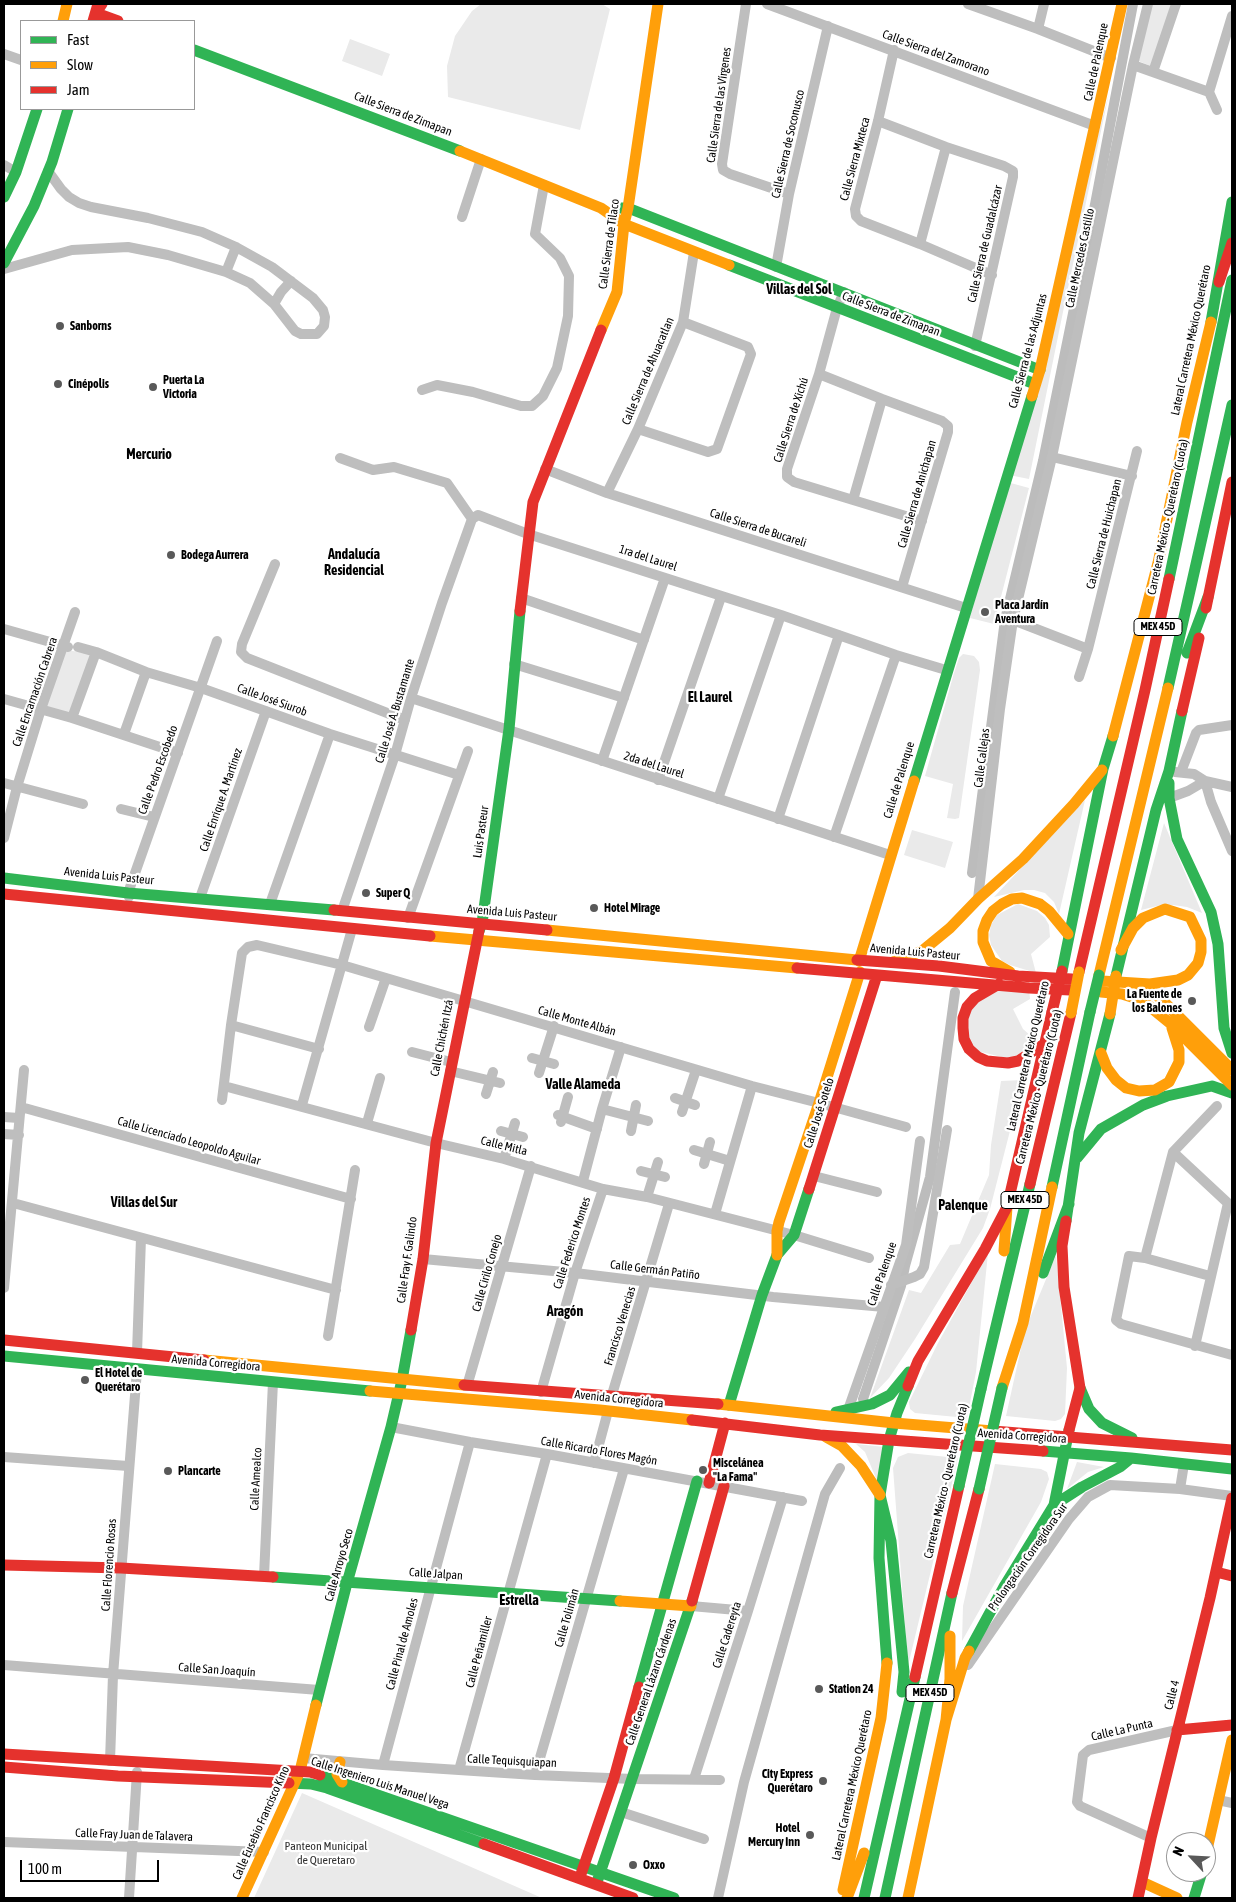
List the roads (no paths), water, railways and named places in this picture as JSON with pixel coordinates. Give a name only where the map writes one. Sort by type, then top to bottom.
[{"type":"main road","points":[[63,20],[67,4]]},
{"type":"main road","name":"Calle Sierra de Tilaco","points":[[528,534],[533,502],[545,469],[617,292],[624,224],[628,208],[658,4]]},
{"type":"main road","name":"Calle de Palenque","points":[[1095,126],[1112,58],[1122,4]]},
{"type":"main road","points":[[97,10],[116,20]]},
{"type":"main road","name":"Calle Sierra de Zimapan","points":[[195,50],[481,159],[601,208],[624,224],[1035,384]]},
{"type":"main road","points":[[4,197],[16,172],[37,110]]},
{"type":"main road","points":[[4,263],[34,206],[48,171],[68,110]]},
{"type":"main road","name":"Calle Sierra de las Adjuntas","points":[[966,608],[1040,370],[1095,126]]},
{"type":"main road","name":"Lateral Carretera México Querétaro","points":[[842,1898],[859,1812],[881,1718],[887,1674],[879,1558],[880,1495],[889,1440],[918,1361],[985,1249],[1007,1207],[1062,971],[1103,769],[1111,745],[1158,563],[1218,282],[1232,202]]},
{"type":"main road","name":"Calle Sierra de Zimapan","points":[[601,208],[628,208],[1040,370]]},
{"type":"main road","points":[[1218,282],[1232,243]]},
{"type":"main road","name":"Carretera México - Querétaro (Cuota)","points":[[864,1898],[1002,1296],[1071,1013],[1144,690],[1232,280]]},
{"type":"main road","name":"MEX 45D","points":[[885,1898],[948,1609],[979,1489],[1002,1388],[1023,1323],[1098,975],[1149,773],[1232,405]]},
{"type":"main road","points":[[1140,1442],[1102,1423],[1089,1409],[1080,1388],[1063,1270],[1062,1246],[1079,1133],[1102,1053],[1121,950],[1156,810],[1169,771],[1232,482]]},
{"type":"main road","points":[[509,729],[528,534]]},
{"type":"main road","points":[[1149,773],[1172,711],[1189,644],[1208,597]]},
{"type":"main road","name":"Calle de Palenque","points":[[859,967],[890,855],[966,608]]},
{"type":"main road","name":"Luis Pasteur","points":[[477,938],[482,923],[509,729]]},
{"type":"main road","points":[[891,963],[922,951],[935,942],[978,899],[1023,859],[1074,804],[1103,769]]},
{"type":"main road","points":[[1169,771],[1169,798],[1177,838],[1211,912],[1218,944],[1224,1028],[1232,1053]]},
{"type":"main road","name":"Avenida Luis Pasteur","points":[[4,878],[128,893],[482,923],[859,967],[878,975],[1122,994],[1138,999],[1171,1024],[1232,1085]]},
{"type":"main road","points":[[69,901],[71,887]]},
{"type":"main road","name":"Avenida Luis Pasteur","points":[[4,894],[352,929],[859,967],[891,963],[939,966],[1018,976],[1136,984],[1166,983],[1188,975],[1198,963],[1201,952],[1201,940],[1190,917],[1165,910],[1143,918],[1134,928],[1121,950]]},
{"type":"main road","points":[[1018,976],[999,967],[991,960],[983,942],[983,931],[987,920],[998,907],[1012,899],[1022,898],[1031,900],[1049,911],[1068,934]]},
{"type":"main road","name":"Calle Chichén Itzá","points":[[436,1143],[477,938]]},
{"type":"main road","name":"Calle José Sotelo","points":[[777,1255],[777,1231],[819,1102],[859,967]]},
{"type":"main road","name":"Calle José Sotelo","points":[[729,1405],[762,1295],[777,1255],[794,1235],[878,975]]},
{"type":"main road","points":[[999,984],[975,998],[967,1007],[963,1028],[964,1039],[970,1049],[978,1057],[987,1061],[1008,1063],[1018,1061],[1044,1044]]},
{"type":"main road","points":[[1136,984],[1158,996],[1232,1070]]},
{"type":"main road","points":[[1102,1053],[1107,1068],[1116,1080],[1126,1088],[1139,1091],[1155,1090],[1169,1082],[1179,1062],[1177,1040],[1171,1024]]},
{"type":"main road","points":[[1076,1159],[1101,1129],[1143,1105],[1167,1096],[1212,1086],[1232,1093]]},
{"type":"main road","name":"Calle Fray F. Galindo","points":[[402,1380],[423,1258],[436,1143]]},
{"type":"main road","points":[[1023,1323],[1069,1204]]},
{"type":"main road","points":[[1002,1296],[1007,1207]]},
{"type":"main road","name":"Avenida Corregidora","points":[[4,1340],[467,1386],[611,1398],[729,1405],[894,1423],[1232,1450]]},
{"type":"main road","name":"Avenida Corregidora","points":[[4,1356],[398,1394],[608,1411],[820,1434],[1131,1458],[1232,1469]]},
{"type":"main road","points":[[825,1414],[872,1404],[890,1395],[918,1361]]},
{"type":"main road","name":"Calle Arroyo Seco","points":[[303,1758],[347,1583],[391,1427],[402,1380]]},
{"type":"main road","points":[[908,1898],[946,1720],[965,1658],[1005,1585],[1054,1505],[1067,1436],[1080,1388]]},
{"type":"main road","name":"Calle General Lázaro Cárdenas","points":[[579,1879],[614,1778],[663,1605],[703,1482],[725,1423]]},
{"type":"main road","points":[[820,1434],[842,1446],[861,1466],[880,1495],[891,1541],[904,1672],[898,1749]]},
{"type":"main road","points":[[1054,1505],[1082,1487],[1120,1467],[1131,1458]]},
{"type":"main road","name":"Calle General Lázaro Cárdenas","points":[[596,1885],[691,1606],[724,1486]]},
{"type":"main road","name":"Calle 4","points":[[1138,1898],[1216,1572],[1232,1497]]},
{"type":"main road","name":"Calle Jalpan","points":[[4,1566],[121,1568],[264,1576],[691,1606]]},
{"type":"main road","points":[[1216,1572],[1232,1576]]},
{"type":"main road","points":[[946,1720],[951,1651],[948,1609]]},
{"type":"main road","points":[[1177,1730],[1232,1725]]},
{"type":"main road","points":[[1211,1832],[1232,1740]]},
{"type":"main road","name":"Calle Ingeniero Luis Manuel Vega","points":[[4,1754],[300,1771],[320,1775],[674,1898]]},
{"type":"main road","name":"Calle Eusebio Francisco Kino","points":[[242,1898],[296,1782],[303,1758]]},
{"type":"main road","points":[[114,1761],[118,1776]]},
{"type":"main road","points":[[340,1762],[336,1774],[342,1782]]},
{"type":"main road","name":"Calle Ingeniero Luis Manuel Vega","points":[[4,1767],[136,1777],[296,1782],[327,1788],[633,1898]]},
{"type":"main road","points":[[847,1898],[890,1781]]},
{"type":"main road","points":[[1142,1882],[1177,1898]]},
{"type":"main road","points":[[1194,1898],[1199,1882]]},
{"type":"street","name":"Calle Sierra de las Vírgenes","points":[[746,4],[722,164],[723,170],[789,194]]},
{"type":"street","name":"Calle Sierra del Zamorano","points":[[768,4],[1095,126]]},
{"type":"street","points":[[1038,29],[1044,4]]},
{"type":"street","name":"Calle Mercedes Castillo","points":[[1013,620],[1052,457],[1133,65],[1148,4]]},
{"type":"street","points":[[1153,72],[1176,4]]},
{"type":"street","points":[[972,5],[1112,58]]},
{"type":"street","points":[[1208,92],[1232,16]]},
{"type":"street","name":"Calle Sierra de Soconusco","points":[[776,267],[789,194],[828,26]]},
{"type":"street","name":"Calle Sierra Mixteca","points":[[894,50],[855,209],[856,216],[861,221],[992,275]]},
{"type":"street","points":[[4,54],[20,60]]},
{"type":"street","points":[[1133,65],[1208,92],[1217,110]]},
{"type":"street","name":"Calle Sierra de Guadalcázar","points":[[878,121],[946,147],[1004,166],[1013,171],[992,275],[975,346]]},
{"type":"street","points":[[920,244],[946,147]]},
{"type":"street","points":[[462,217],[481,159]]},
{"type":"street","points":[[4,165],[16,172]]},
{"type":"street","points":[[4,269],[72,250],[128,248],[168,255],[226,272],[250,283],[274,304],[295,331],[307,335],[321,332],[324,326],[325,317],[321,307],[272,267],[236,247],[202,232],[79,203],[61,189],[48,171]]},
{"type":"street","points":[[422,390],[437,385],[473,392],[521,406],[532,406],[543,396],[556,368],[568,316],[569,276],[560,258],[535,234],[544,185]]},
{"type":"street","points":[[226,272],[236,247]]},
{"type":"street","name":"Calle Sierra de Ahuacatlan","points":[[607,493],[638,428],[684,322],[694,252]]},
{"type":"street","points":[[274,304],[281,292],[291,281]]},
{"type":"street","name":"Calle Sierra de Xichú","points":[[844,292],[837,308],[819,374],[787,469],[787,477],[794,482],[922,521]]},
{"type":"street","points":[[638,428],[708,452],[717,449],[751,354],[748,347],[684,322]]},
{"type":"street","name":"Calle Sierra de Anichapan","points":[[819,374],[942,421],[948,426],[948,432],[902,587]]},
{"type":"street","points":[[853,500],[882,399]]},
{"type":"street","points":[[1132,476],[1137,451]]},
{"type":"street","name":"Calle Sierra de Huichapan","points":[[1052,457],[1132,476],[1088,649],[1079,677]]},
{"type":"street","points":[[340,458],[373,470],[394,467],[447,483],[472,519]]},
{"type":"street","name":"Calle Sierra de Bucareli","points":[[545,469],[607,493],[966,608]]},
{"type":"street","name":"1ra del Laurel","points":[[472,519],[478,515],[528,534],[946,670]]},
{"type":"street","name":"Calle José A. Bustamante","points":[[342,911],[396,755],[411,698],[472,519]]},
{"type":"street","points":[[276,564],[242,644],[242,652],[247,658],[405,720]]},
{"type":"street","points":[[602,761],[665,578]]},
{"type":"street","points":[[658,780],[721,597]]},
{"type":"street","points":[[521,598],[644,640]]},
{"type":"street","name":"Calle Encarnación Cabrera","points":[[4,838],[17,787],[41,709],[71,647],[75,612]]},
{"type":"street","points":[[718,800],[781,615]]},
{"type":"street","points":[[1013,620],[1088,649]]},
{"type":"street","name":"Calle Callejas","points":[[978,899],[1000,709],[1013,620]]},
{"type":"street","name":"Calle José Siurob","points":[[4,629],[96,652],[146,672],[201,688],[330,734],[459,776]]},
{"type":"street","points":[[778,819],[839,635]]},
{"type":"street","name":"Calle Pedro Escobedo","points":[[128,893],[217,641]]},
{"type":"street","points":[[72,718],[96,652]]},
{"type":"street","points":[[834,836],[896,655]]},
{"type":"street","points":[[514,664],[624,698]]},
{"type":"street","points":[[124,734],[146,672]]},
{"type":"street","name":"2da del Laurel","points":[[411,698],[890,855]]},
{"type":"street","points":[[4,699],[124,734],[178,753]]},
{"type":"street","name":"Calle Enrique A. Martínez","points":[[200,898],[266,711]]},
{"type":"street","points":[[1181,772],[1194,735],[1198,730],[1232,725]]},
{"type":"street","points":[[270,904],[330,734]]},
{"type":"street","points":[[408,918],[468,751]]},
{"type":"street","points":[[1169,771],[1194,774],[1204,781],[1232,787]]},
{"type":"street","points":[[1169,798],[1188,791],[1204,781]]},
{"type":"street","points":[[1204,781],[1232,851]]},
{"type":"street","points":[[4,783],[83,804]]},
{"type":"street","points":[[121,809],[154,817]]},
{"type":"street","points":[[128,893],[132,908]]},
{"type":"street","points":[[302,1106],[352,929]]},
{"type":"street","name":"Calle Monte Albán","points":[[231,1025],[242,953],[248,947],[257,945],[342,965],[464,1002],[554,1026],[752,1086],[906,1126]]},
{"type":"street","points":[[369,1027],[386,978]]},
{"type":"street","points":[[222,1100],[231,1025],[318,1049]]},
{"type":"street","points":[[539,1072],[548,1063],[554,1026]]},
{"type":"street","points":[[583,1181],[621,1047]]},
{"type":"street","points":[[412,1052],[450,1067],[495,1078],[486,1094]]},
{"type":"street","points":[[532,1058],[548,1063]]},
{"type":"street","points":[[4,1288],[24,1070]]},
{"type":"street","points":[[682,1112],[690,1104],[696,1070]]},
{"type":"street","points":[[367,1123],[380,1078]]},
{"type":"street","name":"Calle Mitla","points":[[224,1086],[436,1143],[531,1166],[583,1181],[603,1189],[715,1214],[794,1235],[869,1258]]},
{"type":"street","points":[[715,1214],[752,1086]]},
{"type":"street","points":[[568,1098],[560,1118],[597,1129]]},
{"type":"street","points":[[675,1098],[690,1104]]},
{"type":"street","points":[[631,1131],[636,1105]]},
{"type":"street","points":[[1145,1258],[1173,1152],[1216,1106]]},
{"type":"street","name":"Calle Licenciado Leopoldo Aguilar","points":[[21,1107],[351,1199]]},
{"type":"street","points":[[602,1109],[648,1121]]},
{"type":"street","points":[[4,1117],[19,1118]]},
{"type":"street","points":[[501,1131],[513,1128]]},
{"type":"street","points":[[513,1128],[524,1137]]},
{"type":"street","points":[[504,1159],[513,1128]]},
{"type":"street","points":[[894,1283],[920,1274],[924,1267],[947,1130]]},
{"type":"street","points":[[4,1134],[18,1135]]},
{"type":"street","name":"Calle Palenque","points":[[848,1410],[906,1245],[920,1141]]},
{"type":"street","points":[[704,1164],[710,1142]]},
{"type":"street","points":[[694,1150],[730,1161]]},
{"type":"street","points":[[1173,1152],[1230,1205],[1210,1276],[1195,1346]]},
{"type":"street","points":[[647,1198],[660,1176],[658,1162]]},
{"type":"street","name":"Calle Cirilo Conejo","points":[[467,1386],[531,1166]]},
{"type":"street","points":[[328,1336],[355,1170]]},
{"type":"street","points":[[641,1171],[660,1176]]},
{"type":"street","points":[[814,1176],[877,1192]]},
{"type":"street","name":"Calle Federico Montes","points":[[541,1392],[575,1272],[603,1189]]},
{"type":"street","points":[[13,1203],[336,1290]]},
{"type":"street","name":"Francisco Venecias","points":[[611,1398],[669,1204]]},
{"type":"street","points":[[137,1353],[141,1238]]},
{"type":"street","points":[[1210,1276],[1145,1258],[1129,1256],[1116,1318],[1117,1322],[1195,1346],[1232,1355]]},
{"type":"street","name":"Calle Germán Patiño","points":[[423,1258],[575,1272],[646,1282],[884,1307]]},
{"type":"street","name":"Calle Florencio Rosas","points":[[114,1761],[113,1675],[137,1370]]},
{"type":"street","name":"Calle Amealco","points":[[264,1576],[273,1382]]},
{"type":"street","points":[[594,1463],[608,1411]]},
{"type":"street","name":"Calle Ricardo Flores Magón","points":[[391,1427],[802,1501]]},
{"type":"street","name":"Calle Pinal de Amoles","points":[[383,1766],[470,1442]]},
{"type":"street","name":"Calle Peñamiller","points":[[459,1770],[547,1454]]},
{"type":"street","points":[[4,1457],[128,1466]]},
{"type":"street","points":[[1180,1489],[1184,1464]]},
{"type":"street","name":"Calle Tolimán","points":[[535,1775],[624,1469]]},
{"type":"street","name":"Prolongación Corregidora Sur","points":[[958,1680],[1069,1519],[1088,1497],[1110,1485],[1180,1489],[1232,1497]]},
{"type":"street","name":"Calle Cadereyta","points":[[694,1779],[783,1497]]},
{"type":"street","name":"Calle Jalpan","points":[[691,1606],[748,1611]]},
{"type":"street","name":"Calle San Joaquín","points":[[4,1665],[319,1690]]},
{"type":"street","name":"Calle La Punta","points":[[1151,1838],[1080,1806],[1077,1802],[1083,1755],[1089,1750],[1177,1730]]},
{"type":"street","name":"Calle Tequisquiapan","points":[[303,1758],[383,1766],[535,1775],[720,1780]]},
{"type":"street","points":[[129,1898],[136,1777],[139,1762]]},
{"type":"street","points":[[1218,1800],[1232,1803]]},
{"type":"street","points":[[621,1812],[704,1839]]},
{"type":"street","name":"Calle Fray Juan de Talavera","points":[[4,1842],[264,1852]]},
{"type":"waterway","points":[[972,873],[1005,620],[1043,461],[1093,215],[1133,4]]},
{"type":"waterway","points":[[863,1399],[901,1286],[930,1177],[955,992]]},
{"type":"waterway","points":[[718,1898],[744,1782],[825,1494],[840,1468]]},
{"type":"place","name":"Sanborns","points":[[60,326]]},
{"type":"place","name":"Cinépolis","points":[[58,384]]},
{"type":"place","name":"Puerta La Victoria","points":[[153,387]]},
{"type":"place","name":"Bodega Aurrera","points":[[171,555]]},
{"type":"place","name":"Placa Jardín Aventura","points":[[985,612]]},
{"type":"place","name":"Super Q","points":[[366,893]]},
{"type":"place","name":"Hotel Mirage","points":[[594,908]]},
{"type":"place","name":"La Fuente de los Balones","points":[[1192,1001]]},
{"type":"place","name":"El Hotel de Querétaro","points":[[85,1380]]},
{"type":"place","name":"Miscelánea \"La Fama\"","points":[[703,1470]]},
{"type":"place","name":"Plancarte","points":[[168,1471]]},
{"type":"place","name":"Station 24","points":[[819,1689]]},
{"type":"place","name":"City Express Querétaro","points":[[823,1781]]},
{"type":"place","name":"Hotel Mercury Inn","points":[[810,1835]]},
{"type":"place","name":"Oxxo","points":[[633,1865]]},
{"type":"district","name":"Villas del Sol","points":[[799,290]]},
{"type":"district","name":"Mercurio","points":[[149,455]]},
{"type":"district","name":"Andalucía Residencial","points":[[354,564]]},
{"type":"district","name":"El Laurel","points":[[710,698]]},
{"type":"district","name":"Valle Alameda","points":[[583,1085]]},
{"type":"district","name":"Villas del Sur","points":[[144,1203]]},
{"type":"district","name":"Palenque","points":[[963,1206]]},
{"type":"district","name":"Aragón","points":[[565,1312]]},
{"type":"district","name":"Estrella","points":[[519,1601]]},
{"type":"park label","name":"Panteon Municipal de Queretaro","points":[[326,1853]]}]
